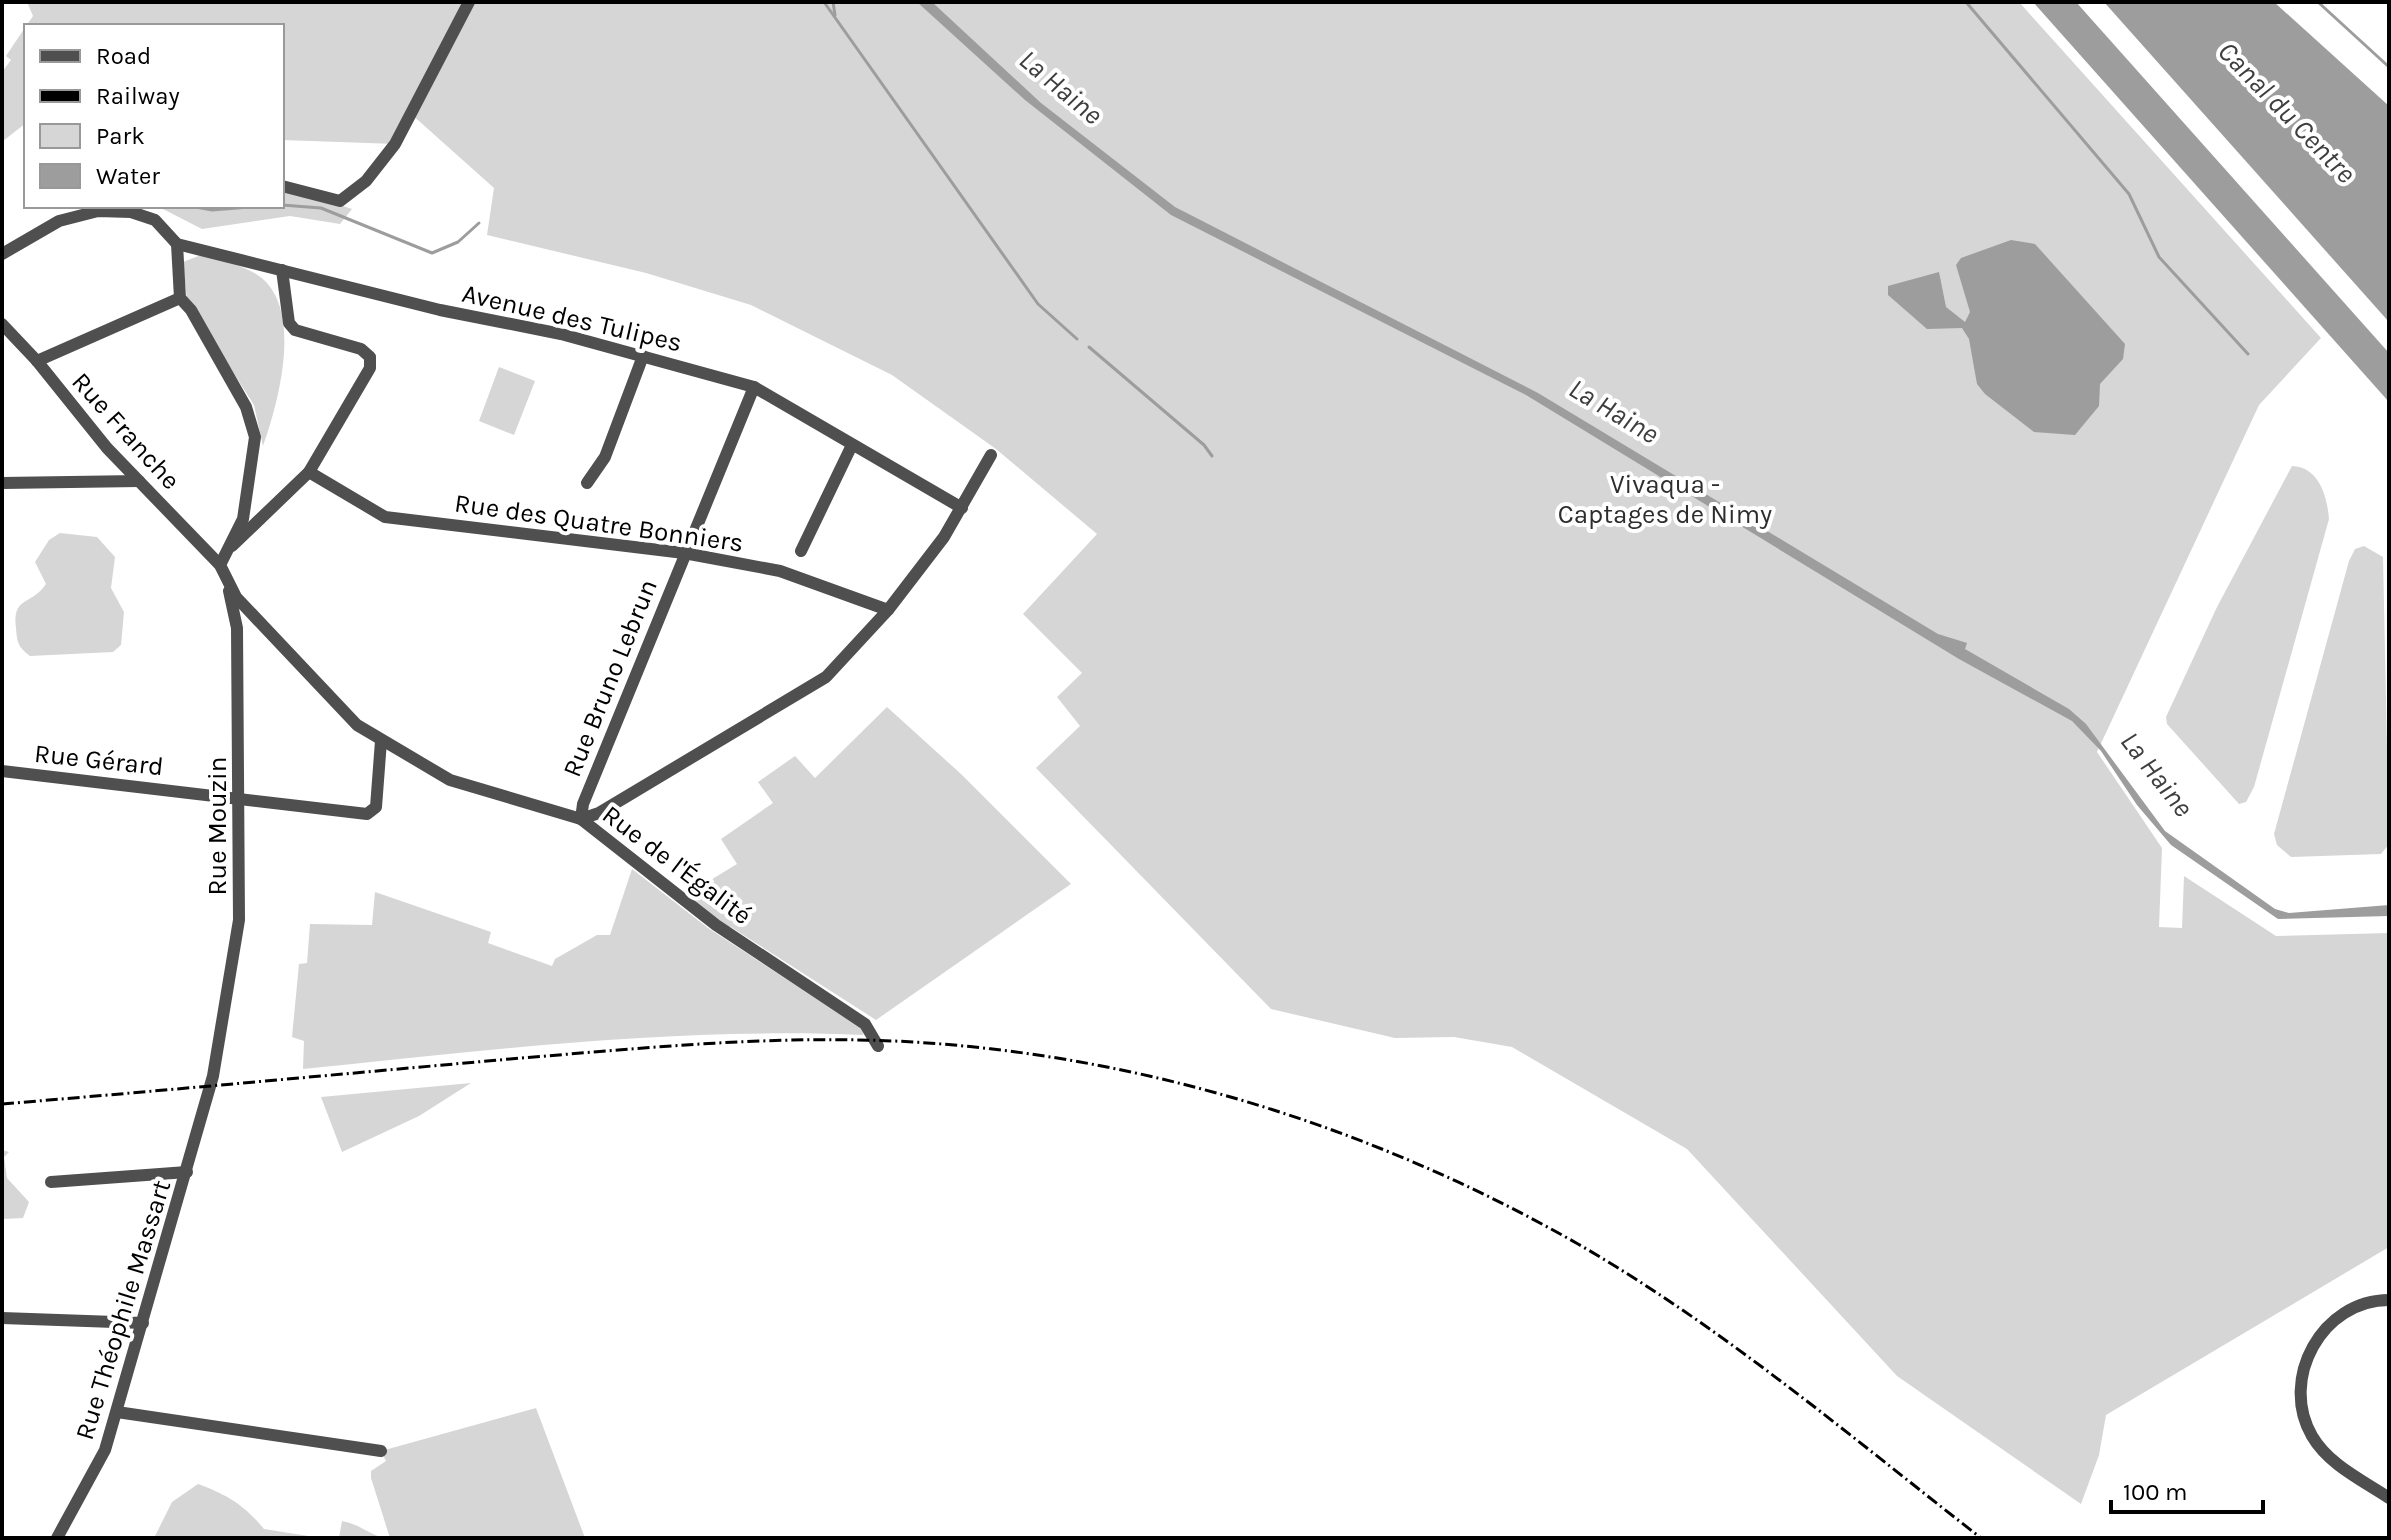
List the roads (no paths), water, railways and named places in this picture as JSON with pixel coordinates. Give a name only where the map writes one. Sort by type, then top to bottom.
[{"type":"street","points":[[284,186],[340,201],[366,181],[395,144],[469,2]]},
{"type":"street","points":[[155,220],[161,208]]},
{"type":"street","points":[[2,254],[59,221],[85,212],[131,212],[155,220],[177,244],[180,298],[191,310],[246,407],[255,437],[243,519],[220,565]]},
{"type":"street","name":"Avenue des Tulipes","points":[[177,244],[440,310],[561,334],[754,387],[962,508]]},
{"type":"street","points":[[232,546],[309,472],[368,373],[370,357],[361,349],[295,330],[289,323],[282,270]]},
{"type":"street","points":[[37,361],[180,298]]},
{"type":"street","name":"Rue Franche","points":[[2,324],[37,361],[85,423],[220,565]]},
{"type":"street","points":[[587,483],[605,457],[643,356]]},
{"type":"street","name":"Rue Bruno Lebrun","points":[[581,819],[583,804],[754,387]]},
{"type":"street","points":[[801,551],[852,445]]},
{"type":"street","points":[[581,819],[599,813],[826,677],[888,610],[962,508],[991,455]]},
{"type":"street","name":"Rue des Quatre Bonniers","points":[[309,472],[385,517],[684,553],[793,573],[888,610]]},
{"type":"street","points":[[2,483],[139,481]]},
{"type":"street","name":"Rue de l'Égalité","points":[[220,565],[236,597],[332,702],[381,741],[450,780],[581,819],[716,925],[865,1024],[878,1046]]},
{"type":"street","name":"Rue Mouzin","points":[[211,1086],[239,920],[237,628],[220,565]]},
{"type":"street","name":"Rue Gérard","points":[[2,771],[371,813],[376,807],[381,741]]},
{"type":"street","name":"Rue Théophile Massart","points":[[57,1538],[96,1472],[117,1412],[211,1086]]},
{"type":"street","points":[[51,1182],[187,1172]]},
{"type":"street","points":[[2389,1300],[2356,1307],[2331,1323],[2308,1353],[2300,1386],[2307,1424],[2319,1446],[2331,1460],[2389,1498]]},
{"type":"street","points":[[2,1318],[143,1323]]},
{"type":"street","points":[[117,1412],[381,1451]]},
{"type":"water","points":[[917,2],[932,2],[1041,103],[1175,207],[1538,393],[1938,634],[1967,643],[1965,649],[2069,709],[2086,724],[2165,831],[2275,909],[2289,913],[2389,905],[2389,916],[2278,919],[2171,845],[2137,805],[2101,751],[2072,721],[1959,659],[1526,395],[1171,215],[1025,100]]},
{"type":"water","points":[[2033,2],[2076,2],[2389,353],[2389,402]]},
{"type":"water","name":"Canal du Centre","points":[[2104,2],[2274,2],[2389,106],[2389,322]]},
{"type":"water","points":[[2011,240],[2035,244],[2125,344],[2123,359],[2100,384],[2099,406],[2075,435],[2034,432],[1985,394],[1977,384],[1969,339],[1962,328],[1927,329],[1888,295],[1888,286],[1939,272],[1946,307],[1965,322],[1970,312],[1956,265],[1961,258]]},
{"type":"waterway","points":[[824,2],[1038,304],[1077,339]]},
{"type":"waterway","points":[[833,2],[835,15]]},
{"type":"waterway","points":[[1966,2],[2129,194],[2159,257],[2248,354]]},
{"type":"waterway","points":[[2318,2],[2389,67]]},
{"type":"waterway","points":[[284,205],[321,208],[432,253],[458,242],[479,223]]},
{"type":"waterway","points":[[201,208],[238,208]]},
{"type":"waterway","points":[[1089,347],[1204,445],[1212,456]]},
{"type":"railway","points":[[2,1104],[711,1043],[812,1040],[913,1042],[1000,1050],[1087,1063],[1172,1081],[1257,1105],[1421,1165],[1578,1244],[1631,1276],[1734,1347],[1981,1538]]},
{"type":"water label","name":"La Haine","points":[[1061,87]]},
{"type":"water label","name":"La Haine","points":[[1614,411]]},
{"type":"water label","name":"La Haine","points":[[2157,774]]},
{"type":"park label","name":"Vivaqua - Captages de Nimy","points":[[1665,499]]}]
